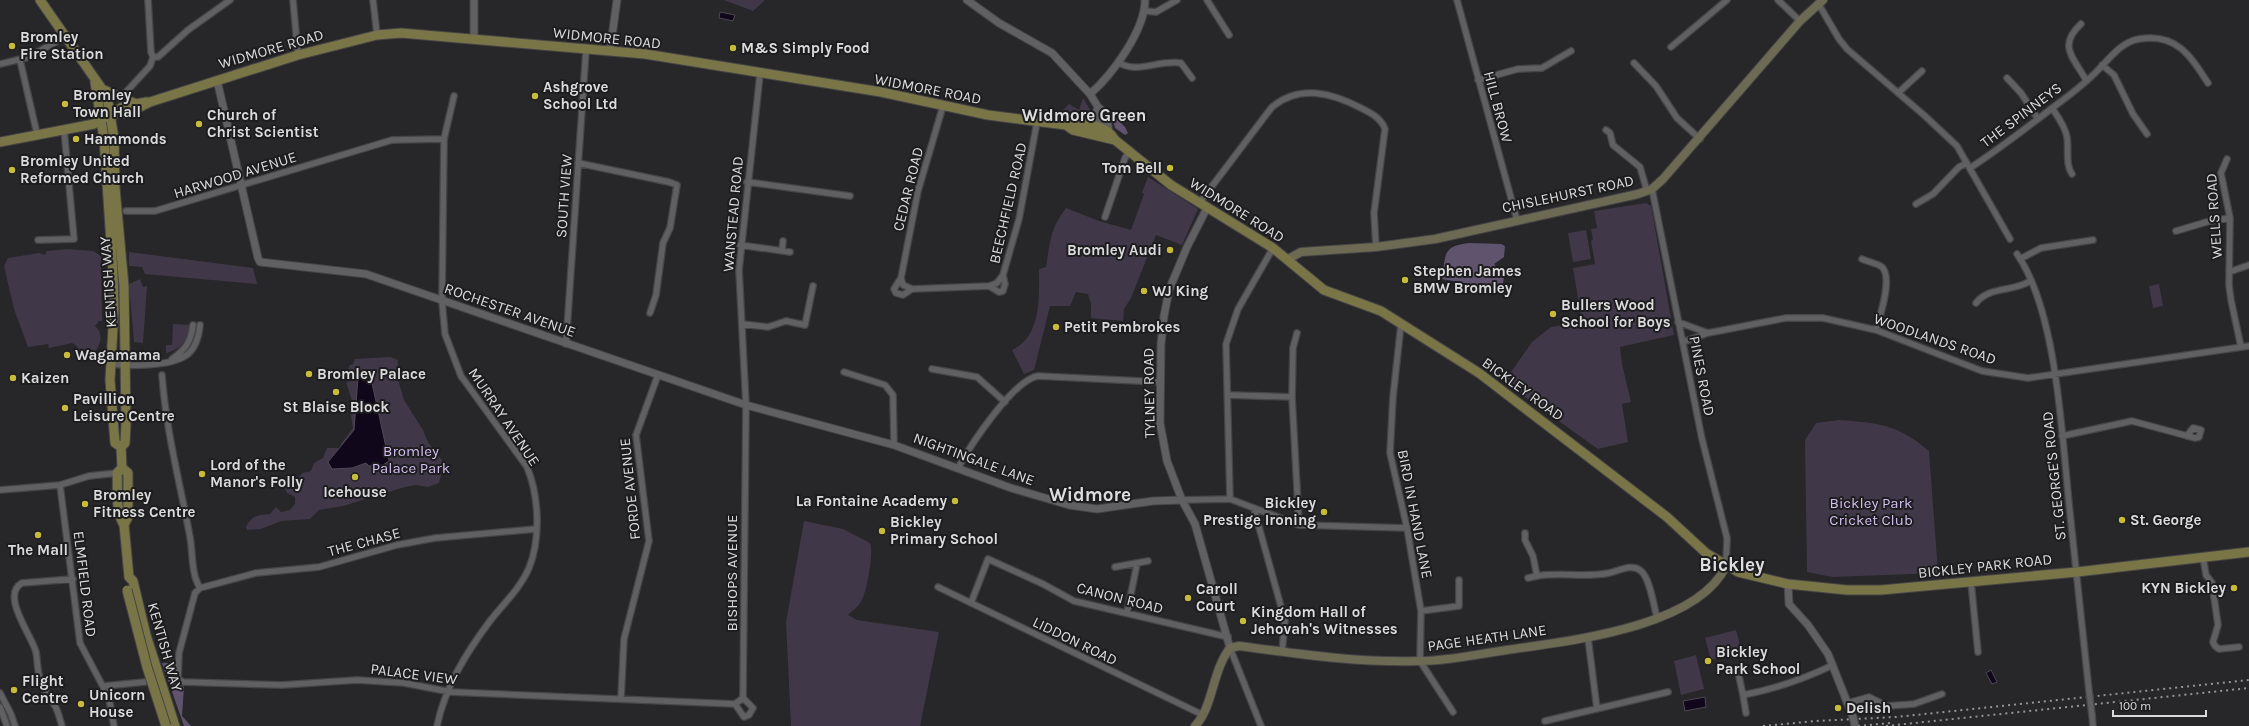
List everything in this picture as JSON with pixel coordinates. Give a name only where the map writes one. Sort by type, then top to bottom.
[{"type":"main road","points":[[40,0],[66,36],[94,80],[102,89],[134,103]]},
{"type":"main road","name":"CHISLEHURST ROAD","points":[[1288,259],[1301,252],[1376,247],[1435,240],[1649,190],[1700,139],[1800,21],[1819,1]]},
{"type":"main road","name":"WIDMORE ROAD","points":[[111,114],[128,113],[150,102],[217,80],[298,55],[376,34],[401,33],[474,38],[586,50],[645,54],[760,74],[881,92],[988,115],[1066,125],[1073,123],[1112,136],[1171,185],[1273,248],[1288,259]]},
{"type":"main road","name":"KENTISH WAY","points":[[94,80],[102,121],[114,287],[110,380],[115,443],[121,447]]},
{"type":"main road","name":"KENTISH WAY","points":[[102,89],[107,98],[111,114],[114,138],[115,188],[124,286],[125,443],[121,447],[120,471],[128,473],[128,516],[124,525],[129,577],[125,582],[131,590],[175,726]]},
{"type":"main road","name":"WIDMORE ROAD","points":[[0,142],[102,121],[124,106],[134,103],[150,102]]},
{"type":"main road","name":"BICKLEY ROAD","points":[[1288,259],[1324,290],[1367,305],[1401,324],[1479,373],[1620,480],[1667,517],[1706,553],[1726,566]]},
{"type":"main road","name":"BICKLEY PARK ROAD","points":[[1726,566],[1745,574],[1788,584],[1865,591],[2077,572],[2249,552]]},
{"type":"main road","name":"PAGE HEATH LANE","points":[[1230,648],[1239,646],[1323,658],[1420,661],[1588,638],[1621,631],[1678,609],[1704,592],[1722,577],[1726,566]]},
{"type":"main road","name":"KENTISH WAY","points":[[131,590],[147,667],[166,726]]},
{"type":"main road","points":[[1195,726],[1203,715],[1219,666],[1230,648]]},
{"type":"street","points":[[126,92],[150,66],[153,57],[150,52],[148,0]]},
{"type":"street","points":[[153,57],[158,57],[188,30],[230,0]]},
{"type":"street","points":[[293,0],[298,55]]},
{"type":"street","points":[[373,0],[376,34]]},
{"type":"street","points":[[474,0],[474,38]]},
{"type":"street","points":[[610,51],[612,23],[617,0]]},
{"type":"street","points":[[967,0],[999,23],[1052,53],[1090,94],[1100,109],[1106,114],[1112,136]]},
{"type":"street","points":[[1090,94],[1118,62],[1138,30],[1145,11],[1145,0]]},
{"type":"street","points":[[1145,11],[1156,12],[1177,0]]},
{"type":"street","points":[[1207,0],[1229,35]]},
{"type":"street","name":"HILL BROW","points":[[1457,0],[1517,220]]},
{"type":"street","points":[[1671,47],[1727,0]]},
{"type":"street","points":[[1778,0],[1800,21]]},
{"type":"street","points":[[1819,1],[1847,49],[1950,138],[1970,168],[2010,239]]},
{"type":"street","points":[[2081,24],[2071,33],[2069,47],[2071,58],[2086,80]]},
{"type":"street","points":[[0,64],[29,57],[66,36]]},
{"type":"street","name":"THE SPINNEYS","points":[[1970,168],[2038,119],[2086,80],[2112,54],[2133,41],[2156,38],[2171,42],[2186,52],[2208,83]]},
{"type":"street","name":"SOUTH VIEW","points":[[566,344],[586,50]]},
{"type":"street","points":[[1478,80],[1518,69],[1542,68],[1571,51]]},
{"type":"street","points":[[20,60],[37,134]]},
{"type":"street","points":[[1118,62],[1125,67],[1134,68],[1169,61],[1181,63],[1192,78]]},
{"type":"street","points":[[1634,63],[1656,86],[1677,118],[1700,139]]},
{"type":"street","points":[[2102,65],[2114,75],[2133,114],[2147,134]]},
{"type":"street","points":[[1898,93],[1922,71]]},
{"type":"street","name":"WANSTEAD ROAD","points":[[746,405],[739,270],[740,246],[760,74]]},
{"type":"street","points":[[2007,78],[2020,92],[2038,119]]},
{"type":"street","points":[[217,80],[242,185]]},
{"type":"street","points":[[1204,205],[1276,104],[1285,98],[1302,93],[1329,94],[1374,114],[1382,122],[1385,129],[1374,213],[1376,247]]},
{"type":"street","name":"MURRAY AVENUE","points":[[437,726],[446,691],[469,652],[490,621],[520,584],[529,567],[536,529],[534,491],[527,466],[461,376],[445,334],[442,301],[444,139],[454,96]]},
{"type":"street","name":"CEDAR ROAD","points":[[912,289],[903,295],[896,293],[894,289],[901,278],[918,191],[942,106]]},
{"type":"street","points":[[2052,108],[2064,128],[2068,143],[2068,169],[2072,174]]},
{"type":"street","points":[[1094,131],[1094,120],[1100,109]]},
{"type":"street","name":"BEECHFIELD ROAD","points":[[912,289],[989,286],[998,292],[1003,291],[1005,287],[1003,276],[1019,219],[1037,122]]},
{"type":"street","points":[[38,240],[74,239],[64,129]]},
{"type":"street","name":"PINES ROAD","points":[[1606,130],[1610,133],[1613,145],[1640,167],[1649,190],[1683,342],[1702,439],[1727,538],[1726,566]]},
{"type":"street","name":"HARWOOD AVENUE","points":[[125,210],[156,211],[392,140],[444,139]]},
{"type":"street","points":[[1105,217],[1125,158],[1130,150]]},
{"type":"street","name":"WELLS ROAD","points":[[2227,159],[2221,173],[2230,218],[2229,272],[2231,300],[2241,347]]},
{"type":"street","points":[[578,163],[670,182],[677,185],[670,228],[663,243],[656,294],[650,313]]},
{"type":"street","points":[[1916,204],[1933,194],[1959,167],[1967,163]]},
{"type":"street","points":[[747,182],[850,196]]},
{"type":"street","name":"ROCHESTER AVENUE","points":[[242,185],[260,262],[366,274],[746,405]]},
{"type":"street","name":"TYLNEY ROAD","points":[[1204,205],[1169,290],[1164,316],[1160,382],[1162,443],[1182,500],[1195,524],[1230,648]]},
{"type":"street","points":[[2176,232],[2210,221],[2230,218]]},
{"type":"street","name":"ST. GEORGE'S ROAD","points":[[2093,240],[2041,248],[2019,257],[2030,281],[2038,292],[2054,376],[2062,436],[2093,726]]},
{"type":"street","points":[[782,251],[783,241]]},
{"type":"street","points":[[740,246],[790,252]]},
{"type":"street","points":[[1230,498],[1226,344],[1238,309],[1273,248]]},
{"type":"street","points":[[1862,259],[1880,266],[1886,277],[1885,295],[1876,330]]},
{"type":"street","points":[[2229,272],[2249,265]]},
{"type":"street","points":[[989,286],[997,283],[1003,276]]},
{"type":"street","points":[[901,278],[903,285],[912,289]]},
{"type":"street","points":[[1976,303],[1981,296],[1990,292],[2024,285],[2030,281]]},
{"type":"street","points":[[742,324],[768,327],[786,321],[805,325],[813,286]]},
{"type":"street","name":"WOODLANDS ROAD","points":[[1683,342],[1708,333],[1786,318],[1808,317],[1836,321],[1876,330],[1982,371],[2028,378],[2054,376],[2249,346]]},
{"type":"street","points":[[1678,322],[1708,333]]},
{"type":"street","name":"BIRD IN HAND LANE","points":[[1401,324],[1393,397],[1390,453],[1407,528],[1421,611],[1420,661]]},
{"type":"street","points":[[170,360],[183,351],[189,342],[193,325]]},
{"type":"street","points":[[111,364],[125,365],[180,358],[189,353],[199,336],[200,327]]},
{"type":"street","points":[[1297,333],[1293,348],[1292,397],[1299,525]]},
{"type":"street","points":[[932,369],[977,377],[1005,402]]},
{"type":"street","points":[[844,372],[885,385],[893,395],[894,445]]},
{"type":"street","points":[[162,375],[168,431],[193,550],[196,581],[200,588]]},
{"type":"street","name":"FORDE AVENUE","points":[[621,698],[624,639],[649,541],[636,435],[658,375]]},
{"type":"street","points":[[958,468],[969,449],[1022,382],[1038,376],[1160,382]]},
{"type":"street","points":[[1228,395],[1292,397]]},
{"type":"street","name":"NIGHTINGALE LANE","points":[[746,405],[894,445],[1011,488],[1069,505],[1097,508],[1153,501],[1230,498],[1254,509],[1299,525],[1407,528]]},
{"type":"street","name":"BISHOPS AVENUE","points":[[735,704],[744,717],[749,715],[753,708],[743,698],[746,405]]},
{"type":"street","points":[[2062,436],[2132,422],[2187,436]]},
{"type":"street","points":[[0,490],[60,485],[89,476],[120,471]]},
{"type":"street","name":"ELMFIELD ROAD","points":[[60,485],[80,643],[109,698],[114,726]]},
{"type":"street","points":[[1254,509],[1286,621],[1282,652]]},
{"type":"street","name":"THE CHASE","points":[[200,588],[256,573],[319,567],[397,545],[435,538],[536,529]]},
{"type":"street","points":[[1524,533],[1525,540],[1533,556],[1538,576]]},
{"type":"street","points":[[2203,557],[2206,575],[2212,583],[2218,625],[2213,642],[2219,649],[2239,646]]},
{"type":"street","name":"CANON ROAD","points":[[971,603],[988,559],[1043,584],[1074,601],[1228,637]]},
{"type":"street","points":[[1115,566],[1137,564],[1148,561]]},
{"type":"street","points":[[1127,613],[1137,564]]},
{"type":"street","points":[[1528,578],[1550,574],[1589,575],[1609,573],[1628,568],[1638,569],[1647,579],[1657,618]]},
{"type":"street","points":[[62,726],[56,708],[41,684],[37,671],[36,652],[13,607],[12,597],[16,587],[22,583],[73,579]]},
{"type":"street","points":[[1421,611],[1459,606],[1460,580]]},
{"type":"street","points":[[1971,582],[1978,652]]},
{"type":"street","points":[[1788,584],[1789,604],[1819,639],[1833,666],[1848,703],[1855,726]]},
{"type":"street","name":"LIDDON ROAD","points":[[938,587],[1203,715]]},
{"type":"street","name":"PALACE VIEW","points":[[200,588],[195,593],[179,653],[177,677],[180,681],[277,685],[357,680],[404,683],[446,691],[735,704]]},
{"type":"street","points":[[1588,638],[1597,709]]},
{"type":"street","points":[[1230,648],[1261,726]]},
{"type":"street","points":[[1420,661],[1453,712]]},
{"type":"street","points":[[1743,695],[1779,687],[1833,666]]},
{"type":"street","points":[[1738,672],[1746,713]]},
{"type":"street","points":[[104,686],[146,682]]},
{"type":"street","points":[[1545,721],[1668,692]]},
{"type":"street","points":[[0,693],[11,714],[15,726]]},
{"type":"street","points":[[1848,703],[1868,697],[1888,706],[1914,704],[1942,694]]},
{"type":"street","points":[[735,704],[743,698]]},
{"type":"street","points":[[0,707],[7,726]]},
{"type":"green space","points":[[724,0],[765,0],[753,11]]},
{"type":"green space","points":[[1083,98],[1091,111],[1089,119],[1056,117],[1069,104],[1079,110]]},
{"type":"green space","points":[[1148,177],[1198,209],[1182,245],[1156,235],[1131,298],[1124,309],[1123,321],[1091,318],[1091,304],[1088,294],[1076,292],[1070,306],[1050,306],[1034,370],[1024,374],[1012,350],[1022,344],[1034,325],[1038,303],[1039,269],[1046,267],[1054,230],[1066,208],[1099,221],[1131,230],[1144,194],[1142,192]]},
{"type":"green space","points":[[1646,203],[1651,206],[1674,335],[1620,347],[1622,364],[1631,402],[1622,404],[1628,442],[1598,449],[1504,382],[1532,342],[1551,327],[1582,322],[1573,268],[1595,264],[1591,241],[1593,240],[1591,229],[1597,228],[1594,211]]},
{"type":"green space","points":[[1586,230],[1591,259],[1573,262],[1568,233]]},
{"type":"green space","points":[[67,249],[93,251],[101,256],[102,321],[99,321],[95,326],[100,332],[101,339],[95,352],[80,357],[77,346],[72,343],[49,348],[48,344],[28,347],[14,309],[4,266],[8,258],[39,253],[45,255],[47,251]]},
{"type":"green space","points":[[129,252],[253,268],[257,284],[145,274],[142,267],[129,266]]},
{"type":"green space","points":[[140,279],[143,287],[147,286],[143,343],[134,342],[129,284]]},
{"type":"green space","points":[[2159,284],[2163,306],[2153,308],[2149,286]]},
{"type":"green space","points":[[173,324],[190,325],[183,343],[176,349],[166,353],[166,345],[172,345]]},
{"type":"green space","name":"Bromley Palace Park","points":[[390,357],[398,360],[397,376],[404,400],[423,430],[428,442],[444,463],[439,483],[428,487],[416,485],[405,487],[343,506],[319,510],[310,519],[281,521],[261,529],[247,530],[246,527],[248,523],[256,516],[270,514],[276,507],[281,512],[290,510],[295,504],[295,497],[287,493],[285,488],[303,473],[311,471],[314,463],[323,458],[327,448],[339,448],[342,456],[337,463],[341,465],[362,460],[371,460],[382,463],[385,460],[375,410],[371,377],[368,374],[364,376],[360,396],[360,403],[364,414],[364,425],[360,436],[352,445],[348,447],[343,449],[341,444],[353,428],[351,416],[353,404],[346,382],[352,381],[348,370],[350,365],[353,364],[355,359]]},
{"type":"green space","name":"Bickley Park Cricket Club","points":[[1839,420],[1865,422],[1887,426],[1907,435],[1929,451],[1938,573],[1832,577],[1807,572],[1805,440],[1816,423]]},
{"type":"green space","points":[[804,521],[843,529],[870,543],[871,555],[866,590],[860,604],[848,615],[857,620],[939,632],[920,726],[791,726],[786,622]]},
{"type":"green space","points":[[1736,630],[1742,652],[1711,660],[1705,638]]},
{"type":"green space","points":[[1696,655],[1704,689],[1681,695],[1674,661]]},
{"type":"shaded area","points":[[720,12],[735,15],[733,21],[719,18]]},
{"type":"shaded area","points":[[1111,113],[1125,127],[1128,133],[1125,135],[1115,128]]},
{"type":"shaded area","points":[[1470,243],[1501,244],[1505,246],[1504,257],[1494,264],[1498,269],[1505,270],[1502,290],[1442,279],[1445,257],[1450,249],[1454,246]]},
{"type":"shaded area","points":[[365,371],[370,371],[389,461],[383,465],[369,466],[366,463],[352,468],[332,469],[328,462],[354,430],[358,378],[359,374]]},
{"type":"shaded area","points":[[162,663],[171,663],[177,683],[184,687],[182,716],[191,726],[184,726]]},
{"type":"shaded area","points":[[1991,670],[1997,682],[1992,684],[1986,673]]},
{"type":"shaded area","points":[[1705,697],[1706,707],[1685,711],[1683,701]]},
{"type":"railway","points":[[1763,726],[1816,721],[1896,717],[2249,680]]},
{"type":"railway","points":[[1886,726],[2249,688]]},
{"type":"railway","points":[[1858,726],[1891,723]]},
{"type":"place","name":"Bromley Fire Station","points":[[12,46]]},
{"type":"place","name":"M&S Simply Food","points":[[733,48]]},
{"type":"place","name":"Ashgrove School Ltd","points":[[535,96]]},
{"type":"place","name":"Bromley Town Hall","points":[[65,104]]},
{"type":"place","name":"Church of Christ Scientist","points":[[199,124]]},
{"type":"place","name":"Hammonds","points":[[76,139]]},
{"type":"place","name":"Tom Bell","points":[[1170,168]]},
{"type":"place","name":"Bromley United Reformed Church","points":[[12,170]]},
{"type":"place","name":"Bromley Audi","points":[[1170,250]]},
{"type":"place","name":"Stephen James BMW Bromley","points":[[1405,280]]},
{"type":"place","name":"WJ King","points":[[1144,291]]},
{"type":"place","name":"Bullers Wood School for Boys","points":[[1553,314]]},
{"type":"place","name":"Petit Pembrokes","points":[[1056,327]]},
{"type":"place","name":"Wagamama","points":[[67,355]]},
{"type":"place","name":"Bromley Palace","points":[[309,374]]},
{"type":"place","name":"Kaizen","points":[[13,378]]},
{"type":"place","name":"St Blaise Block","points":[[336,392]]},
{"type":"place","name":"Pavillion Leisure Centre","points":[[65,408]]},
{"type":"place","name":"Lord of the Manor's Folly","points":[[202,474]]},
{"type":"place","name":"Icehouse","points":[[355,477]]},
{"type":"place","name":"La Fontaine Academy","points":[[955,501]]},
{"type":"place","name":"Bromley Fitness Centre","points":[[85,504]]},
{"type":"place","name":"Bickley Prestige Ironing","points":[[1324,512]]},
{"type":"place","name":"St. George","points":[[2122,520]]},
{"type":"place","name":"Bickley Primary School","points":[[882,531]]},
{"type":"place","name":"The Mall","points":[[38,535]]},
{"type":"place","name":"KYN Bickley","points":[[2234,588]]},
{"type":"place","name":"Caroll Court","points":[[1188,598]]},
{"type":"place","name":"Kingdom Hall of Jehovah's Witnesses","points":[[1243,621]]},
{"type":"place","name":"Bickley Park School","points":[[1708,661]]},
{"type":"place","name":"Flight Centre","points":[[14,690]]},
{"type":"place","name":"Unicorn House","points":[[81,704]]},
{"type":"place","name":"Delish","points":[[1838,708]]},
{"type":"district","name":"Widmore Green","points":[[1084,115]]},
{"type":"district","name":"Widmore","points":[[1090,494]]},
{"type":"district","name":"Bickley","points":[[1732,564]]}]
